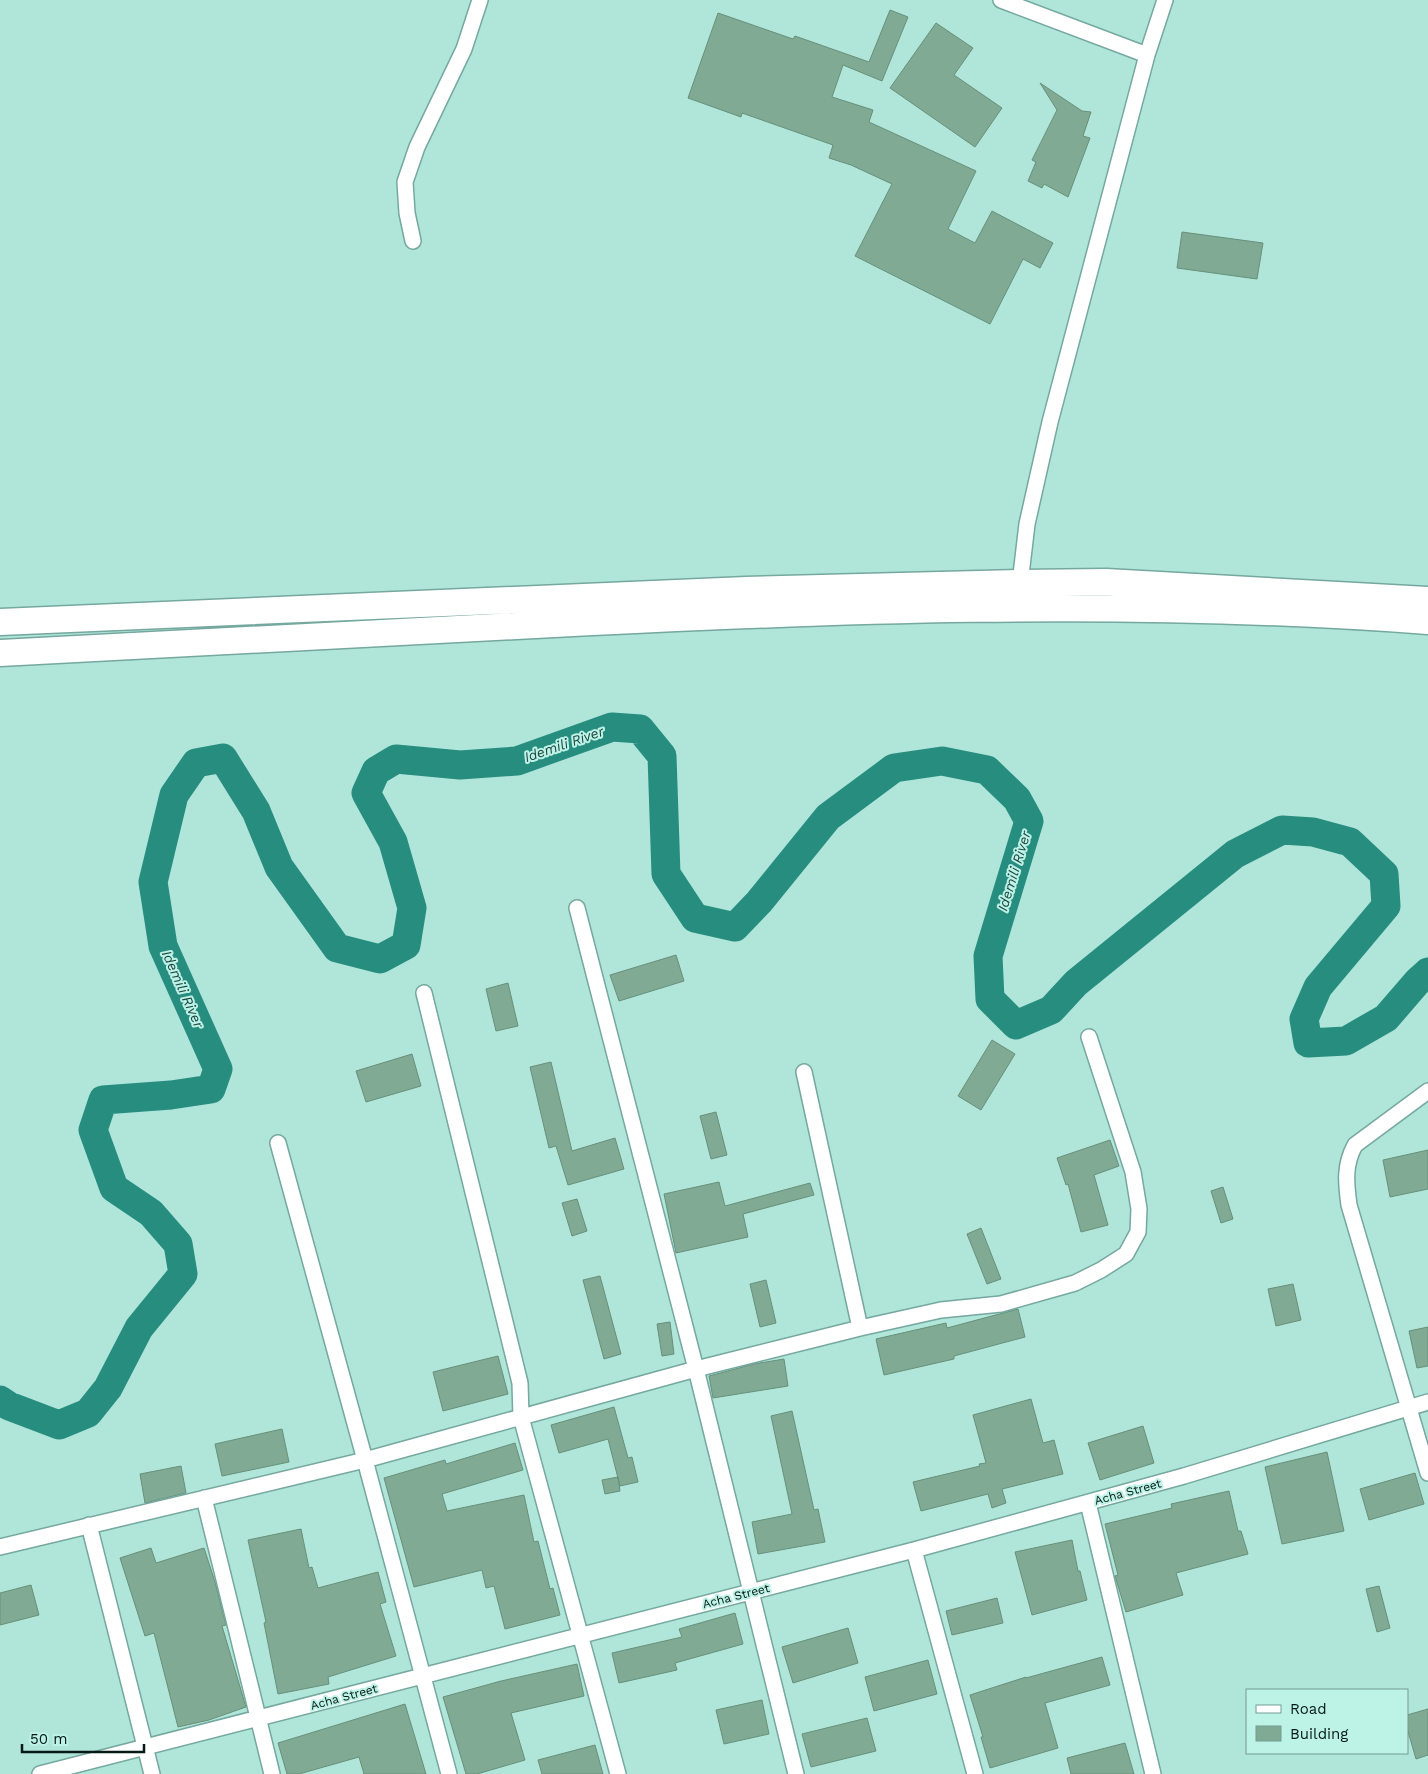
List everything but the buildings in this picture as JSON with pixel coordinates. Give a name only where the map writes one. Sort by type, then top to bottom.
[{"type":"highway","points":[[0,622],[717,591],[1020,582],[1106,582],[1428,600]]},
{"type":"highway","points":[[0,654],[704,616],[933,610],[1129,608],[1325,613],[1428,621]]},
{"type":"street","points":[[413,240],[407,213],[405,182],[417,147],[464,49],[480,0]]},
{"type":"street","points":[[1000,0],[1147,55]]},
{"type":"street","points":[[1020,582],[1027,524],[1050,422],[1147,55],[1165,0]]},
{"type":"street","points":[[578,908],[696,1368],[796,1774]]},
{"type":"street","points":[[424,993],[520,1383],[522,1416],[618,1774]]},
{"type":"street","points":[[0,1547],[365,1460],[696,1368],[941,1310],[1001,1304],[1075,1283],[1102,1270],[1126,1254],[1138,1232],[1139,1209],[1133,1172],[1089,1037]]},
{"type":"street","points":[[804,1072],[860,1328]]},
{"type":"street","points":[[1428,1092],[1355,1145],[1348,1158],[1346,1178],[1348,1205],[1428,1472]]},
{"type":"street","points":[[278,1143],[449,1774]]},
{"type":"street","name":"Acha Street","points":[[40,1774],[914,1550],[1184,1476],[1428,1402]]},
{"type":"street","points":[[204,1498],[272,1774]]},
{"type":"street","points":[[1088,1503],[1153,1774]]},
{"type":"street","points":[[89,1525],[152,1774]]},
{"type":"street","points":[[914,1550],[975,1774]]},
{"type":"waterway","name":"Idemili River","points":[[0,1400],[9,1406],[59,1425],[88,1413],[108,1388],[139,1328],[183,1274],[178,1244],[151,1213],[114,1188],[93,1130],[103,1100],[171,1095],[211,1089],[218,1069],[163,946],[153,882],[174,795],[196,763],[223,758],[256,811],[279,867],[337,948],[380,959],[406,945],[412,908],[393,842],[366,793],[376,771],[396,759],[460,765],[517,761],[612,727],[640,729],[662,756],[666,874],[695,918],[735,927],[759,902],[828,817],[894,768],[942,761],[987,770],[1017,799],[1029,821],[988,956],[990,999],[1016,1025],[1051,1010],[1076,983],[1235,854],[1282,830],[1313,832],[1350,842],[1384,874],[1386,906],[1318,987],[1304,1019],[1308,1043],[1346,1041],[1386,1018],[1428,972]]}]
